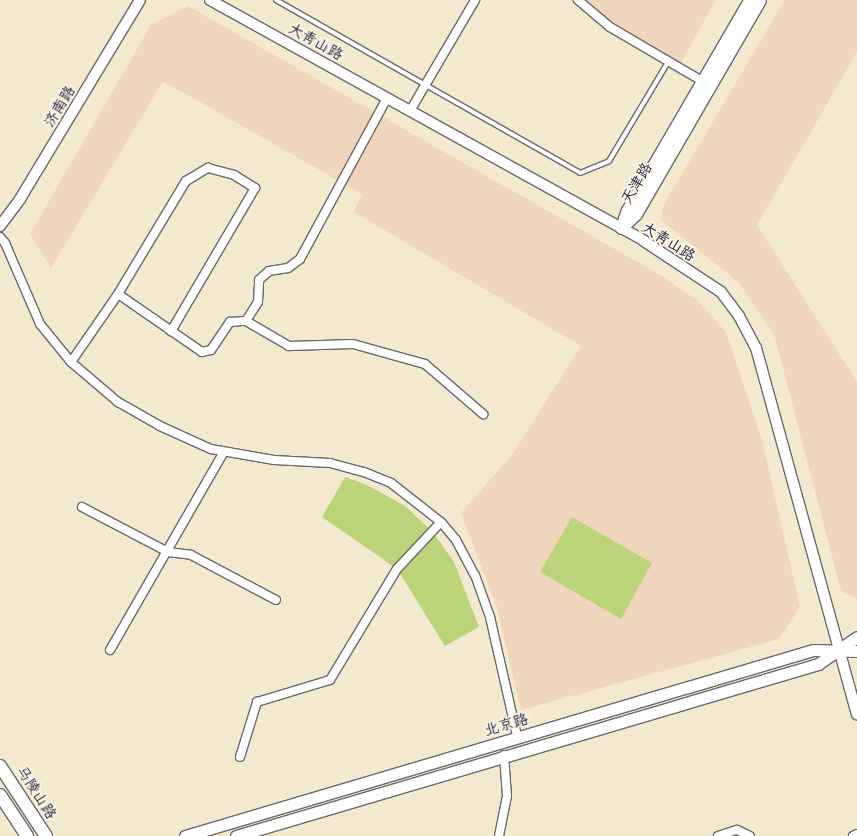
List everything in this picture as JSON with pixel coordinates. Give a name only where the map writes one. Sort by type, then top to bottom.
[{"type":"main road","name":"天津路","points":[[621,228],[627,210],[749,0]]},
{"type":"main road","name":"天津路","points":[[621,228],[636,214],[760,0]]},
{"type":"main road","name":"北京路","points":[[236,836],[504,755],[818,664],[837,649],[857,637]]},
{"type":"main road","name":"北京路","points":[[185,836],[517,736],[813,650],[837,649],[857,651]]},
{"type":"main road","name":"马陵山路","points":[[0,766],[46,836]]},
{"type":"main road","points":[[0,795],[27,836]]},
{"type":"main road","points":[[35,817],[57,836]]},
{"type":"street","name":"济南路","points":[[0,226],[20,199],[140,0]]},
{"type":"street","name":"大青山路","points":[[210,0],[621,228],[721,292],[740,316],[756,348],[837,649],[857,714]]},
{"type":"street","points":[[410,111],[475,0]]},
{"type":"street","points":[[578,0],[610,27],[702,81]]},
{"type":"street","points":[[246,321],[258,302],[259,280],[269,271],[288,268],[300,259],[387,98]]},
{"type":"street","points":[[71,362],[118,294],[186,181],[208,168],[234,175],[255,188],[171,331]]},
{"type":"street","points":[[0,237],[6,242],[40,324],[71,362],[126,407],[160,426],[211,449],[274,460],[330,463],[364,472],[391,483],[441,522],[456,540],[484,600],[517,736]]},
{"type":"street","points":[[118,294],[202,352],[211,350],[230,322],[246,321],[289,346],[353,344],[425,364],[483,414]]},
{"type":"street","points":[[110,650],[224,452]]},
{"type":"street","points":[[82,508],[168,552],[191,555],[276,600]]},
{"type":"street","points":[[240,757],[256,702],[330,680],[397,569],[441,522]]},
{"type":"street","points":[[499,836],[507,796],[504,755]]},
{"type":"street","points":[[718,836],[737,830],[750,836]]},
{"type":"street","points":[[853,836],[857,834]]},
{"type":"lane","points":[[276,0],[580,173],[609,161],[668,62]]},
{"type":"shaded area","points":[[586,0],[716,0],[680,64],[617,27]]},
{"type":"shaded area","points":[[785,0],[857,0],[857,52],[757,225],[857,382],[857,599],[841,591],[774,334],[738,282],[661,220],[664,204]]},
{"type":"shaded area","points":[[188,6],[662,276],[698,301],[726,332],[762,440],[800,607],[779,639],[521,710],[497,608],[461,513],[512,455],[581,346],[354,212],[362,194],[163,81],[51,268],[30,234],[151,25]]},
{"type":"green space","points":[[345,477],[367,485],[405,506],[432,531],[454,562],[479,627],[445,646],[397,569],[322,517]]},
{"type":"green space","points":[[572,517],[652,563],[621,619],[540,572]]}]
